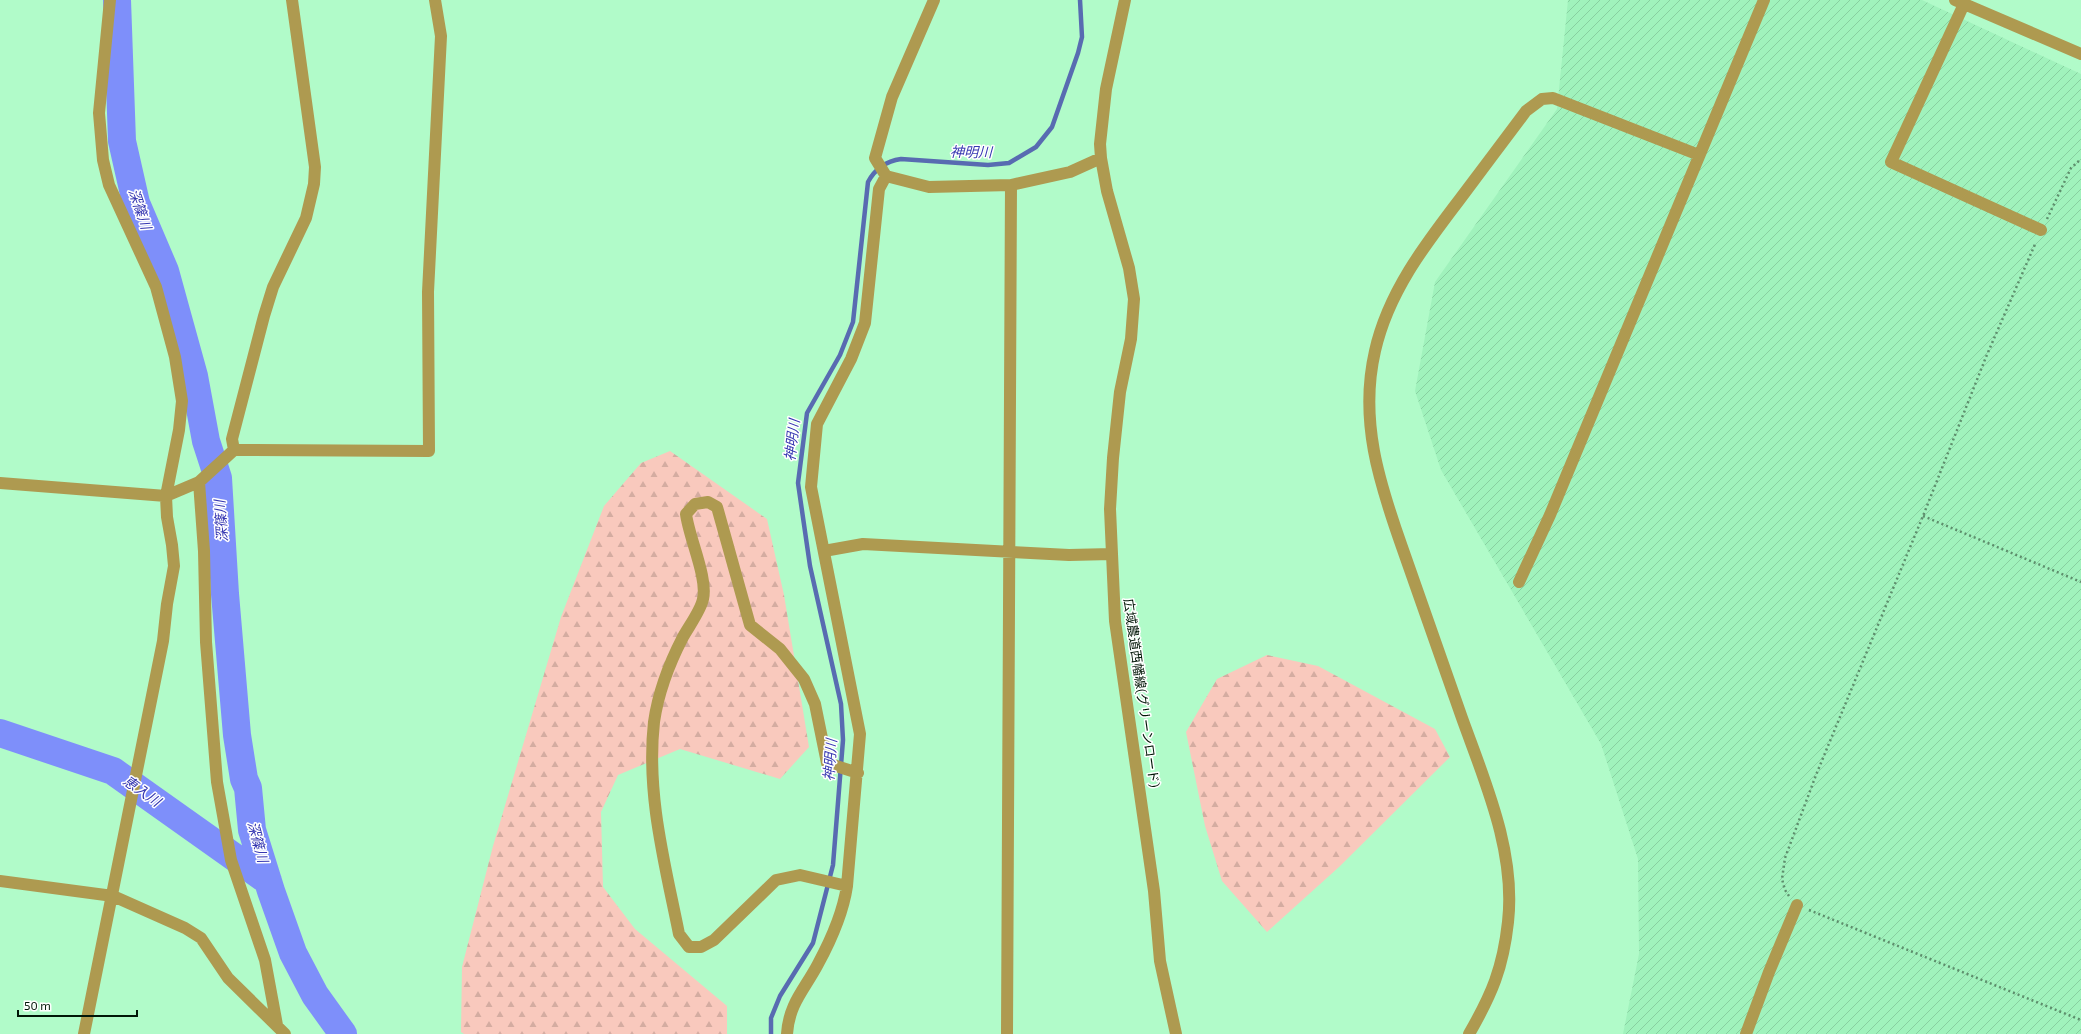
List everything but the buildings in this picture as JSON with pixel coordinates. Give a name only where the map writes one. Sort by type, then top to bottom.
[{"type":"street","points":[[84,1034],[113,896],[163,641],[167,604],[174,566],[172,544],[166,517],[166,496],[179,430],[182,401],[169,328],[156,287],[109,185],[103,160],[99,113],[110,0]]},
{"type":"street","points":[[234,450],[232,439],[264,316],[282,266],[299,235],[306,218],[314,184],[315,167],[292,0]]},
{"type":"street","points":[[0,483],[166,496],[199,482],[234,450],[429,451],[428,292],[441,36],[435,0]]},
{"type":"street","points":[[934,0],[892,97],[875,158],[886,176],[929,186],[1011,185],[1070,172],[1101,158]]},
{"type":"street","name":"広域農道西幡線(グリーンロード)","points":[[1125,0],[1106,89],[1100,144],[1101,158],[1113,213],[1129,268],[1134,299],[1131,339],[1120,392],[1113,458],[1110,509],[1115,621],[1153,883],[1160,961],[1176,1034]]},
{"type":"street","points":[[1519,582],[1550,516],[1764,0]]},
{"type":"street","points":[[2041,230],[1891,162],[1960,2],[2081,54]]},
{"type":"street","points":[[1469,1034],[1490,998],[1502,964],[1509,920],[1509,884],[1506,862],[1504,848],[1483,775],[1384,495],[1369,428],[1369,386],[1375,351],[1388,309],[1422,249],[1526,111],[1542,99],[1553,98],[1699,156]]},
{"type":"street","points":[[787,1034],[792,1007],[818,964],[844,906],[843,885],[860,734],[835,619],[811,487],[817,424],[851,359],[865,323],[879,189],[886,176]]},
{"type":"street","points":[[1007,1034],[1011,185]]},
{"type":"street","points":[[199,482],[204,551],[206,642],[216,782],[231,860],[265,960],[281,1030]]},
{"type":"street","points":[[843,885],[800,875],[776,880],[714,940],[701,947],[689,947],[679,934],[655,818],[651,757],[654,720],[664,682],[682,639],[703,600],[703,583],[688,529],[686,514],[695,504],[708,502],[717,507],[750,625],[780,649],[804,679],[815,704],[827,764],[855,772]]},
{"type":"street","points":[[824,552],[863,544],[1069,555],[1112,554]]},
{"type":"street","points":[[0,881],[113,896],[185,928],[201,938],[228,978],[281,1030]]},
{"type":"street","points":[[1746,1034],[1769,972],[1797,905]]},
{"type":"path","points":[[2081,158],[2071,168],[2041,230],[1986,357],[1923,516],[1821,761],[1785,858],[1782,879],[1785,890],[1797,905],[2081,1020]]},
{"type":"path","points":[[1923,516],[2081,582]]},
{"type":"shaded area","points":[[1568,0],[1922,0],[2081,74],[2081,1034],[1623,1034],[1639,954],[1638,859],[1601,744],[1441,470],[1415,391],[1435,282],[1557,109]]},
{"type":"green space","points":[[670,451],[767,519],[784,595],[809,747],[780,779],[680,749],[618,775],[601,812],[603,887],[635,929],[727,1006],[727,1034],[464,1034],[461,1032],[462,967],[493,846],[561,617],[604,506],[641,463]]},
{"type":"green space","points":[[1267,655],[1318,666],[1435,729],[1450,757],[1339,867],[1267,932],[1222,881],[1205,826],[1186,732],[1217,679]]},
{"type":"waterway","name":"深篠川","points":[[117,0],[122,141],[136,203],[165,271],[194,376],[206,441],[218,478],[225,594],[237,735],[244,779],[248,788],[252,830],[271,891],[293,953],[315,995],[343,1034]]},
{"type":"waterway","name":"神明川","points":[[771,1034],[771,1018],[780,996],[813,943],[833,865],[843,740],[841,704],[810,566],[798,483],[807,413],[840,355],[853,322],[868,182],[874,173],[882,166],[896,160],[901,159],[988,165],[1009,163],[1036,147],[1052,127],[1078,53],[1082,37],[1080,0]]},
{"type":"waterway","name":"恵入川","points":[[0,733],[113,771],[268,881]]}]
